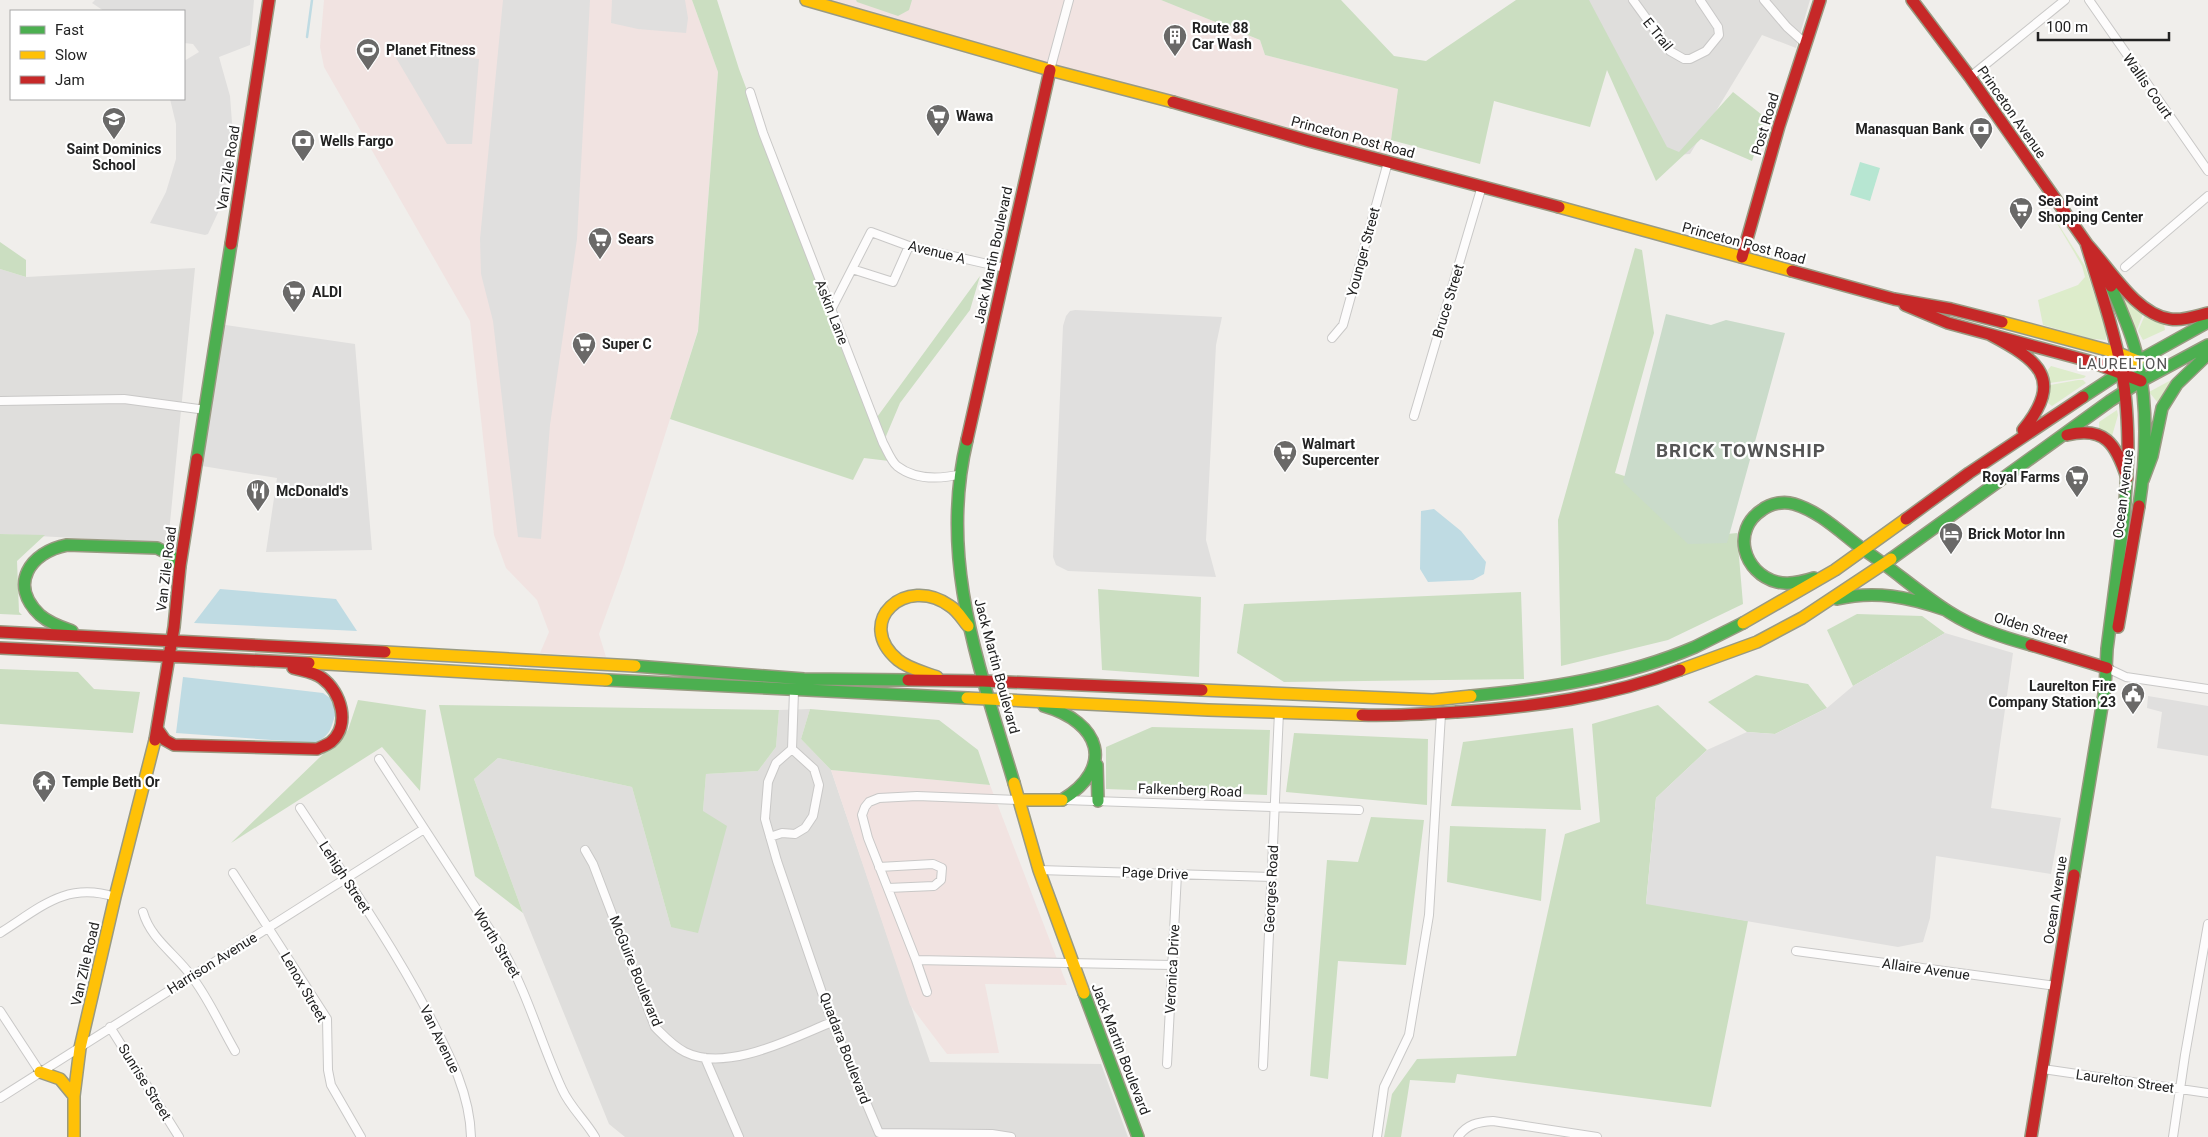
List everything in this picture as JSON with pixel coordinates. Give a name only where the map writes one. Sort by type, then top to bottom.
[{"type":"main road","name":"Van Zile Road","points":[[74,1137],[74,1096],[80,1048],[115,898],[158,730],[172,639],[180,566],[269,0]]},
{"type":"main road","name":"Princeton Post Road","points":[[806,0],[843,5],[1050,70],[1140,92],[1388,162],[1482,186],[1598,220],[1894,299],[1951,309],[2118,353],[2138,361]]},
{"type":"main road","name":"Post Road","points":[[1742,257],[1780,126],[1820,0]]},
{"type":"main road","name":"Princeton Avenue","points":[[1912,0],[1970,77],[2100,264],[2113,290],[2138,361]]},
{"type":"main road","name":"Jack Martin Boulevard","points":[[1050,70],[963,457],[956,506],[957,547],[968,626],[1039,870],[1138,1137]]},
{"type":"main road","name":"Princeton Avenue","points":[[2086,243],[2110,319],[2121,372]]},
{"type":"main road","points":[[2086,243],[2106,264],[2129,294],[2146,310],[2158,316],[2171,319],[2208,313]]},
{"type":"main road","name":"Princeton Post Road","points":[[1894,299],[1917,311],[1989,334],[2088,361],[2141,381]]},
{"type":"main road","points":[[0,632],[172,639],[540,659],[804,679],[983,681],[1433,700],[1530,691],[1578,682],[1632,668],[1694,648],[1759,615],[1836,570],[2001,451],[2121,372],[2208,322]]},
{"type":"main road","points":[[1989,334],[2025,354],[2037,366],[2045,386],[2042,405],[2034,419],[2001,451]]},
{"type":"main road","points":[[0,648],[169,655],[794,692],[990,699],[1208,710],[1391,716],[1520,708],[1615,691],[1668,675],[1757,642],[1802,618],[1885,563],[2141,381],[2208,345]]},
{"type":"main road","points":[[2142,480],[2152,456],[2162,408],[2167,398],[2176,384],[2208,354]]},
{"type":"main road","name":"Ocean Avenue","points":[[2107,668],[2116,639],[2142,480],[2145,428],[2138,361]]},
{"type":"main road","name":"Ocean Avenue","points":[[2031,1137],[2107,668],[2127,478],[2128,423],[2121,372]]},
{"type":"main road","points":[[2059,438],[2087,431],[2102,436],[2116,449],[2121,457],[2127,478]]},
{"type":"main road","name":"Olden Street","points":[[1836,570],[1792,583],[1776,583],[1763,578],[1749,564],[1742,535],[1744,528],[1753,515],[1771,504],[1796,504],[1815,513],[1946,610],[1980,628],[2000,636],[2107,668]]},
{"type":"main road","points":[[89,636],[60,627],[39,615],[31,604],[25,590],[25,580],[28,568],[35,558],[44,551],[55,546],[67,545],[157,548],[171,554],[180,566]]},
{"type":"main road","points":[[1825,602],[1862,594],[1884,593],[1917,600],[1946,610]]},
{"type":"main road","points":[[950,681],[913,668],[897,660],[888,650],[883,637],[881,626],[883,616],[891,604],[900,598],[916,594],[927,596],[952,606],[968,626]]},
{"type":"main road","points":[[158,730],[165,740],[174,745],[317,749],[331,742],[339,729],[343,713],[338,694],[323,679],[307,672],[264,661]]},
{"type":"main road","points":[[1029,701],[1066,714],[1083,728],[1093,744],[1097,760],[1098,802]]},
{"type":"main road","points":[[1062,800],[1083,786],[1092,775],[1097,760]]},
{"type":"main road","name":"Falkenberg Road","points":[[1020,800],[1062,800]]},
{"type":"main road","points":[[40,1072],[60,1077],[65,1081],[74,1096]]},
{"type":"street","points":[[1050,70],[1070,0]]},
{"type":"street","name":"E Trail","points":[[1633,0],[1670,51],[1684,59],[1690,59],[1706,51],[1719,35],[1718,27],[1700,0]]},
{"type":"street","points":[[1764,0],[1787,27],[1806,44]]},
{"type":"street","points":[[1970,77],[2064,0]]},
{"type":"street","name":"Wallis Court","points":[[2089,0],[2208,171]]},
{"type":"street","name":"Askin Lane","points":[[750,92],[763,133],[882,443],[897,466],[926,477],[948,477],[962,474]]},
{"type":"street","name":"Younger Street","points":[[1332,338],[1343,325],[1388,162]]},
{"type":"street","name":"Bruce Street","points":[[1414,416],[1482,186]]},
{"type":"street","points":[[2125,267],[2208,196]]},
{"type":"street","name":"Avenue A","points":[[852,269],[871,232],[909,246],[1005,268]]},
{"type":"street","points":[[831,310],[852,269],[893,282],[909,246]]},
{"type":"street","points":[[0,401],[124,398],[206,410]]},
{"type":"street","name":"Olden Street","points":[[2107,668],[2126,676],[2208,689]]},
{"type":"street","points":[[770,837],[782,833],[795,834],[805,828],[812,816],[819,785],[814,769],[792,749],[794,692]]},
{"type":"street","name":"Georges Road","points":[[1263,1066],[1279,712]]},
{"type":"street","points":[[1376,1137],[1384,1087],[1409,1035],[1430,914],[1441,714]]},
{"type":"street","name":"Quadara Boulevard","points":[[792,749],[776,763],[768,782],[765,820],[832,1022],[880,1135],[992,1134],[1011,1137]]},
{"type":"street","name":"Worth Street","points":[[379,759],[507,957],[518,977],[563,1090],[575,1112],[588,1125],[595,1137]]},
{"type":"street","points":[[927,992],[868,838],[862,815],[869,802],[879,798],[917,796],[1020,800]]},
{"type":"street","name":"Falkenberg Road","points":[[1062,800],[1360,810]]},
{"type":"street","name":"Lehigh Street","points":[[300,808],[391,947]]},
{"type":"street","name":"Harrison Avenue","points":[[0,1098],[424,829]]},
{"type":"street","name":"McGuire Boulevard","points":[[584,850],[594,864],[655,1027],[667,1040],[685,1052],[705,1058],[743,1056],[832,1022]]},
{"type":"street","points":[[880,867],[933,864],[942,868],[941,880],[934,886],[888,888]]},
{"type":"street","name":"Page Drive","points":[[1039,870],[1272,877]]},
{"type":"street","name":"Lenox Street","points":[[233,873],[327,1019],[328,1070],[331,1085],[361,1137]]},
{"type":"street","name":"Veronica Drive","points":[[1167,1064],[1177,874]]},
{"type":"street","points":[[0,933],[48,903],[67,894],[79,891],[99,892],[115,898]]},
{"type":"street","points":[[143,912],[146,922],[156,938],[192,976],[235,1051]]},
{"type":"street","points":[[2173,1137],[2208,924]]},
{"type":"street","name":"Van Avenue","points":[[391,947],[451,1056],[465,1093],[471,1124],[471,1137]]},
{"type":"street","name":"Allaire Avenue","points":[[1796,951],[2056,986]]},
{"type":"street","points":[[916,960],[1172,965]]},
{"type":"street","points":[[0,1011],[40,1072]]},
{"type":"street","name":"Sunrise Street","points":[[110,1027],[179,1137]]},
{"type":"street","points":[[705,1058],[739,1137]]},
{"type":"street","name":"Laurelton Street","points":[[2043,1069],[2208,1093]]},
{"type":"street","points":[[1458,1137],[1468,1126],[1477,1122],[1493,1121],[1597,1137]]},
{"type":"shaded area","points":[[95,0],[254,0],[250,45],[219,57],[230,96],[233,136],[232,157],[222,204],[208,234],[205,235],[150,223],[166,192],[176,159],[176,124],[170,100],[185,100],[185,60],[199,52],[193,44],[185,43],[185,10],[102,10],[92,3]]},
{"type":"shaded area","points":[[324,0],[692,0],[718,72],[698,330],[624,565],[599,634],[606,657],[540,653],[549,632],[537,600],[506,568],[494,535],[470,321],[324,67],[320,47]]},
{"type":"shaded area","points":[[503,0],[590,0],[577,239],[550,425],[541,539],[518,537],[493,321],[481,274],[480,239]]},
{"type":"shaded area","points":[[612,0],[685,0],[688,18],[686,33],[638,29],[611,23]]},
{"type":"shaded area","points":[[806,0],[1161,0],[1260,40],[1265,55],[1398,89],[1388,162]]},
{"type":"shaded area","points":[[1580,0],[1810,0],[1796,48],[1762,35],[1690,154],[1662,156]]},
{"type":"shaded area","points":[[389,46],[479,59],[472,144],[447,144]]},
{"type":"shaded area","points":[[195,268],[168,543],[0,534],[0,269],[26,277]]},
{"type":"shaded area","points":[[1070,311],[1222,317],[1216,345],[1206,540],[1216,577],[1068,571],[1056,565],[1053,557],[1063,326],[1066,316]]},
{"type":"shaded area","points":[[219,324],[355,344],[372,550],[266,552],[277,478],[196,465]]},
{"type":"shaded area","points":[[1945,633],[2013,653],[1991,808],[2061,818],[2051,874],[1936,856],[1930,918],[1923,942],[1898,947],[1646,904],[1656,798],[1707,750],[1747,732],[1775,734],[1827,708],[1853,686]]},
{"type":"shaded area","points":[[2148,696],[2208,706],[2208,756],[2157,748],[2162,712],[2147,708]]},
{"type":"shaded area","points":[[810,709],[801,739],[831,770],[930,1062],[1101,1064],[1128,1137],[625,1137],[609,1124],[523,913],[474,779],[498,758],[632,787],[671,927],[703,811],[706,774],[758,771],[776,747],[779,710]]},
{"type":"shaded area","points":[[831,770],[990,785],[1067,985],[985,984],[999,1053],[947,1054],[910,1005]]},
{"type":"green space","points":[[692,0],[717,0],[739,69],[872,424],[980,276],[970,310],[900,403],[881,448],[889,461],[864,458],[853,480],[670,419],[698,331],[718,72]]},
{"type":"green space","points":[[856,0],[912,0],[909,10],[898,16],[857,2]]},
{"type":"green space","points":[[1161,0],[1341,0],[1394,56],[1426,61],[1516,0],[1589,0],[1667,147],[1679,152],[1733,92],[1766,118],[1752,161],[1701,139],[1656,181],[1607,70],[1590,127],[1494,101],[1480,164],[1391,140],[1398,89],[1265,55],[1260,40]]},
{"type":"green space","points":[[1860,162],[1880,168],[1870,201],[1850,195]]},
{"type":"green space","points":[[2043,200],[2085,266],[2106,330],[2106,340],[2092,339],[2043,325],[2038,300],[2078,285],[2085,277],[2082,266]]},
{"type":"green space","points":[[0,242],[26,260],[26,277],[0,269]]},
{"type":"green space","points":[[1635,248],[1642,250],[1654,333],[1615,473],[1672,491],[1688,538],[1737,533],[1743,604],[1668,640],[1561,666],[1558,520]]},
{"type":"green space","points":[[2123,294],[2143,314],[2135,335],[2120,295]]},
{"type":"green space","points":[[1666,314],[1711,325],[1726,320],[1785,333],[1727,543],[1688,544],[1623,482]]},
{"type":"green space","points":[[2145,315],[2164,324],[2165,330],[2143,340],[2138,331]]},
{"type":"green space","points":[[2051,366],[2086,376],[2084,378],[2050,383],[2047,371]]},
{"type":"green space","points":[[2173,379],[2159,404],[2149,392]]},
{"type":"green space","points":[[2083,380],[2086,383],[2052,406],[2048,403],[2050,385]]},
{"type":"green space","points":[[2117,410],[2118,415],[2112,436],[2099,428],[2099,422]]},
{"type":"green space","points":[[0,534],[45,535],[17,561],[19,612],[22,615],[0,614]]},
{"type":"green space","points":[[1098,589],[1201,597],[1199,677],[1102,670]]},
{"type":"green space","points":[[1521,592],[1524,679],[1284,682],[1237,653],[1244,604]]},
{"type":"green space","points":[[1857,614],[1922,616],[1945,633],[1853,686],[1827,630]]},
{"type":"green space","points":[[0,669],[78,672],[94,689],[140,692],[133,733],[0,724]]},
{"type":"green space","points":[[1756,675],[1808,684],[1827,708],[1775,734],[1747,732],[1708,702]]},
{"type":"green space","points":[[358,700],[426,710],[420,791],[382,747],[231,843],[348,730]]},
{"type":"green space","points":[[439,705],[779,710],[776,747],[758,771],[706,774],[703,811],[727,826],[698,933],[671,927],[632,787],[498,758],[474,779],[523,913],[475,876]]},
{"type":"green space","points":[[1658,705],[1707,750],[1656,798],[1646,903],[1748,921],[1711,1107],[1457,1074],[1455,1083],[1410,1080],[1401,1137],[1384,1137],[1392,1094],[1417,1059],[1516,1056],[1565,834],[1600,822],[1592,724]]},
{"type":"green space","points":[[810,709],[939,720],[978,750],[990,785],[831,770],[801,739]]},
{"type":"green space","points":[[1152,727],[1270,730],[1267,795],[1106,789],[1106,747]]},
{"type":"green space","points":[[1573,728],[1581,810],[1451,806],[1463,742]]},
{"type":"green space","points":[[1294,733],[1428,739],[1427,805],[1286,792]]},
{"type":"green space","points":[[1371,817],[1424,820],[1406,965],[1338,961],[1328,1079],[1310,1076],[1327,860],[1358,862]]},
{"type":"green space","points":[[1450,826],[1546,829],[1541,901],[1447,882]]},
{"type":"water","points":[[1434,509],[1461,531],[1486,562],[1484,574],[1473,580],[1428,582],[1420,569],[1421,511]]},
{"type":"water","points":[[220,589],[336,599],[357,631],[194,623]]},
{"type":"water","points":[[183,677],[323,693],[330,698],[336,712],[327,734],[314,743],[176,733]]},
{"type":"waterway","points":[[307,37],[312,0]]},
{"type":"traffic: fast","points":[[197,459],[231,244]]},
{"type":"traffic: fast","points":[[2111,286],[2133,342],[2141,379],[2145,434],[2139,506]]},
{"type":"traffic: fast","points":[[2083,397],[2138,361],[2208,322]]},
{"type":"traffic: fast","points":[[1891,559],[2110,401],[2141,381],[2208,345]]},
{"type":"traffic: fast","points":[[2143,480],[2152,456],[2162,408],[2177,384],[2208,354]]},
{"type":"traffic: fast","points":[[967,440],[959,485],[957,528],[960,571],[967,614],[977,656],[1014,783]]},
{"type":"traffic: fast","points":[[2074,875],[2105,688],[2107,649],[2124,518],[2128,454]]},
{"type":"traffic: fast","points":[[1814,578],[1795,583],[1782,583],[1765,577],[1756,570],[1749,561],[1744,539],[1746,528],[1752,518],[1773,504],[1794,504],[1813,512],[1864,550]]},
{"type":"traffic: fast","points":[[72,631],[51,623],[30,604],[25,582],[28,571],[34,562],[43,555],[67,545],[157,548],[171,555],[180,566]]},
{"type":"traffic: fast","points":[[1864,550],[1927,597],[1959,618],[1988,632],[2031,645]]},
{"type":"traffic: fast","points":[[1837,599],[1865,595],[1892,596],[1946,610]]},
{"type":"traffic: fast","points":[[1471,696],[1528,690],[1613,674],[1695,647],[1743,623]]},
{"type":"traffic: fast","points":[[635,666],[804,679],[908,680]]},
{"type":"traffic: fast","points":[[607,680],[967,698]]},
{"type":"traffic: fast","points":[[1044,706],[1063,713],[1078,723],[1089,734],[1094,747],[1095,760],[1090,774],[1079,787],[1062,800]]},
{"type":"traffic: fast","points":[[1097,765],[1098,801]]},
{"type":"traffic: fast","points":[[1084,993],[1138,1137]]},
{"type":"traffic: slow","points":[[806,0],[1050,70],[1173,102]]},
{"type":"traffic: slow","points":[[1559,207],[1792,271]]},
{"type":"traffic: slow","points":[[2002,322],[2118,353],[2138,361]]},
{"type":"traffic: slow","points":[[1743,623],[1835,570],[1906,519]]},
{"type":"traffic: slow","points":[[1680,670],[1757,642],[1802,618],[1891,559]]},
{"type":"traffic: slow","points":[[937,677],[912,668],[898,660],[886,645],[881,631],[883,618],[891,607],[902,599],[917,596],[933,598],[950,606],[968,626]]},
{"type":"traffic: slow","points":[[385,652],[635,666]]},
{"type":"traffic: slow","points":[[309,663],[607,680]]},
{"type":"traffic: slow","points":[[1202,690],[1433,700],[1471,696]]},
{"type":"traffic: slow","points":[[967,698],[1208,710],[1362,715]]},
{"type":"traffic: slow","points":[[74,1137],[74,1096],[80,1048],[115,897],[155,740]]},
{"type":"traffic: slow","points":[[1014,783],[1039,870],[1084,993]]},
{"type":"traffic: slow","points":[[1020,800],[1062,800]]},
{"type":"traffic: slow","points":[[40,1072],[60,1079],[74,1096]]},
{"type":"traffic: jam","points":[[231,244],[269,0]]},
{"type":"traffic: jam","points":[[1742,257],[1779,126],[1820,0]]},
{"type":"traffic: jam","points":[[1912,0],[1970,77],[2101,264],[2111,286]]},
{"type":"traffic: jam","points":[[967,440],[1050,70]]},
{"type":"traffic: jam","points":[[1173,102],[1309,141],[1559,207]]},
{"type":"traffic: jam","points":[[2086,243],[2119,357],[2127,414],[2128,454]]},
{"type":"traffic: jam","points":[[2086,243],[2134,299],[2157,315],[2170,319],[2180,319],[2208,313]]},
{"type":"traffic: jam","points":[[1792,271],[1894,299],[1951,309],[2002,322]]},
{"type":"traffic: jam","points":[[1905,305],[1948,323],[2089,361],[2141,381]]},
{"type":"traffic: jam","points":[[1989,334],[2021,353],[2040,372],[2044,384],[2042,397],[2036,412],[2023,430]]},
{"type":"traffic: jam","points":[[1906,519],[1969,473],[2083,397]]},
{"type":"traffic: jam","points":[[2067,435],[2091,433],[2107,440],[2118,456],[2127,478]]},
{"type":"traffic: jam","points":[[155,740],[174,627],[180,566],[197,459]]},
{"type":"traffic: jam","points":[[2118,627],[2139,506]]},
{"type":"traffic: jam","points":[[0,632],[385,652]]},
{"type":"traffic: jam","points":[[2031,645],[2107,668]]},
{"type":"traffic: jam","points":[[0,648],[309,663]]},
{"type":"traffic: jam","points":[[158,730],[165,740],[174,745],[317,749],[324,746],[331,742],[341,727],[342,718],[338,700],[329,684],[322,678],[293,668]]},
{"type":"traffic: jam","points":[[1362,715],[1457,712],[1542,704],[1598,694],[1680,670]]},
{"type":"traffic: jam","points":[[908,680],[983,681],[1202,690]]},
{"type":"traffic: jam","points":[[2031,1137],[2074,875]]},
{"type":"place","name":"Route 88 Car Wash","points":[[1175,57]]},
{"type":"place","name":"Planet Fitness","points":[[368,71]]},
{"type":"place","name":"Wawa","points":[[938,137]]},
{"type":"place","name":"Saint Dominics School","points":[[114,140]]},
{"type":"place","name":"Manasquan Bank","points":[[1981,150]]},
{"type":"place","name":"Wells Fargo","points":[[303,162]]},
{"type":"place","name":"Sea Point Shopping Center","points":[[2021,230]]},
{"type":"place","name":"Sears","points":[[600,260]]},
{"type":"place","name":"ALDI","points":[[294,313]]},
{"type":"place","name":"Super C","points":[[584,365]]},
{"type":"place","name":"Walmart Supercenter","points":[[1285,473]]},
{"type":"place","name":"Royal Farms","points":[[2077,498]]},
{"type":"place","name":"McDonald's","points":[[258,512]]},
{"type":"place","name":"Brick Motor Inn","points":[[1951,555]]},
{"type":"place","name":"Laurelton Fire Company Station 23","points":[[2133,715]]},
{"type":"place","name":"Temple Beth Or","points":[[44,803]]},
{"type":"district","name":"LAURELTON","points":[[2123,364]]},
{"type":"district","name":"BRICK TOWNSHIP","points":[[1741,450]]}]
